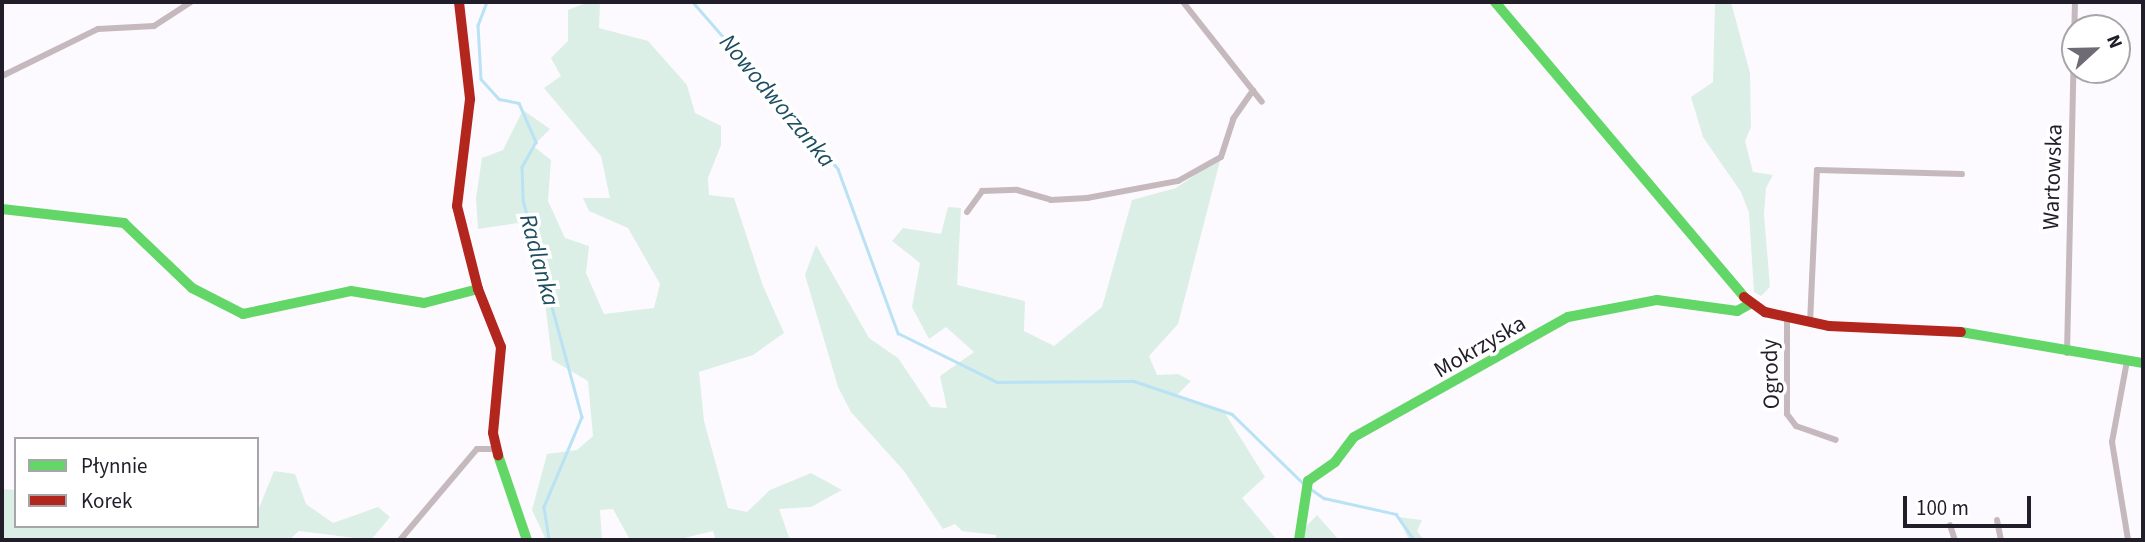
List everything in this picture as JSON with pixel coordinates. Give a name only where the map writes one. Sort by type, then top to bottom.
[{"type":"street","points":[[2,76],[98,29],[154,26],[191,2]]},
{"type":"street","points":[[459,2],[470,99],[457,178],[457,205],[478,289],[501,347],[496,449],[527,540]]},
{"type":"street","points":[[1183,2],[1262,102]]},
{"type":"street","points":[[1495,2],[1750,304],[1787,318],[1810,323],[1957,331],[2067,353],[2143,363]]},
{"type":"street","name":"Wartowska","points":[[2067,353],[2075,2]]},
{"type":"street","points":[[967,212],[982,191],[1017,190],[1051,200],[1087,198],[1178,181],[1221,157],[1233,119],[1253,90]]},
{"type":"street","points":[[1810,323],[1817,170],[1962,174]]},
{"type":"street","points":[[2,209],[124,223],[192,288],[243,314],[351,291],[424,303],[478,289]]},
{"type":"street","name":"Mokrzyska","points":[[1299,540],[1308,481],[1335,462],[1354,437],[1425,401],[1568,317],[1657,300],[1737,311],[1750,304]]},
{"type":"street","name":"Ogrody","points":[[1787,318],[1787,414],[1796,426],[1836,440]]},
{"type":"street","points":[[2127,361],[2112,442],[2128,540]]},
{"type":"street","points":[[400,540],[477,449],[496,449]]},
{"type":"street","points":[[1997,520],[2001,540]]},
{"type":"street","points":[[1950,525],[1955,540]]},
{"type":"green space","points":[[589,2],[600,2],[599,28],[648,41],[687,85],[695,113],[721,126],[721,145],[708,178],[709,195],[734,198],[763,286],[784,333],[753,355],[699,372],[704,421],[728,508],[747,512],[770,490],[811,473],[842,490],[811,507],[779,509],[790,540],[716,540],[713,531],[676,540],[630,540],[613,509],[600,510],[602,540],[546,540],[532,510],[547,454],[577,450],[593,436],[588,381],[552,360],[543,285],[518,223],[478,229],[476,198],[482,158],[503,150],[523,110],[550,129],[533,146],[551,160],[548,201],[565,238],[589,246],[586,273],[604,314],[654,308],[660,284],[628,228],[589,211],[583,198],[610,198],[601,156],[544,88],[561,76],[551,58],[568,41],[568,10]]},
{"type":"green space","points":[[1715,2],[1731,2],[1750,73],[1751,127],[1745,141],[1753,172],[1773,175],[1766,188],[1764,214],[1770,287],[1761,296],[1754,292],[1749,213],[1741,192],[1703,137],[1691,97],[1713,82]]},
{"type":"green space","points":[[1221,157],[1178,324],[1149,356],[1157,375],[1178,374],[1191,381],[1176,396],[1223,410],[1265,477],[1242,498],[1277,540],[996,540],[996,535],[962,531],[955,524],[943,529],[904,471],[851,412],[838,387],[805,275],[816,245],[869,338],[898,358],[931,407],[947,408],[940,376],[974,352],[946,327],[929,339],[912,307],[920,263],[892,241],[903,228],[941,234],[948,207],[961,208],[957,285],[1025,301],[1024,331],[1054,346],[1102,307],[1132,200],[1176,188]]},
{"type":"green space","points":[[274,471],[295,474],[306,504],[333,523],[378,507],[390,517],[371,540],[299,531],[289,540],[2,540],[2,489],[14,490],[14,528],[259,528],[259,508]]},
{"type":"green space","points":[[1317,515],[1339,540],[1293,540]]},
{"type":"green space","points":[[1398,517],[1422,520],[1417,531],[1424,540],[1409,540]]},
{"type":"waterway","name":"Radlanka","points":[[487,2],[478,25],[481,79],[499,99],[519,103],[536,142],[522,167],[523,200],[582,417],[544,507],[549,540]]},
{"type":"waterway","name":"Nowodworzanka","points":[[693,2],[838,169],[898,333],[997,382],[1134,381],[1232,414],[1304,484]]},
{"type":"waterway","name":"Nowodworzanka","points":[[1311,489],[1324,498],[1396,514],[1414,540]]},
{"type":"traffic: fast","points":[[1495,2],[1744,297]]},
{"type":"traffic: fast","points":[[2,209],[124,223],[192,288],[243,314],[351,291],[424,303],[478,289]]},
{"type":"traffic: fast","points":[[1299,540],[1308,481],[1335,462],[1354,437],[1568,317],[1657,300],[1737,311],[1750,304]]},
{"type":"traffic: fast","points":[[1961,332],[2143,363]]},
{"type":"traffic: fast","points":[[498,455],[527,540]]},
{"type":"traffic: jam","points":[[459,2],[470,99],[457,206],[478,289],[501,347],[493,433],[498,455]]},
{"type":"traffic: jam","points":[[1744,297],[1765,312],[1829,326],[1961,332]]}]
